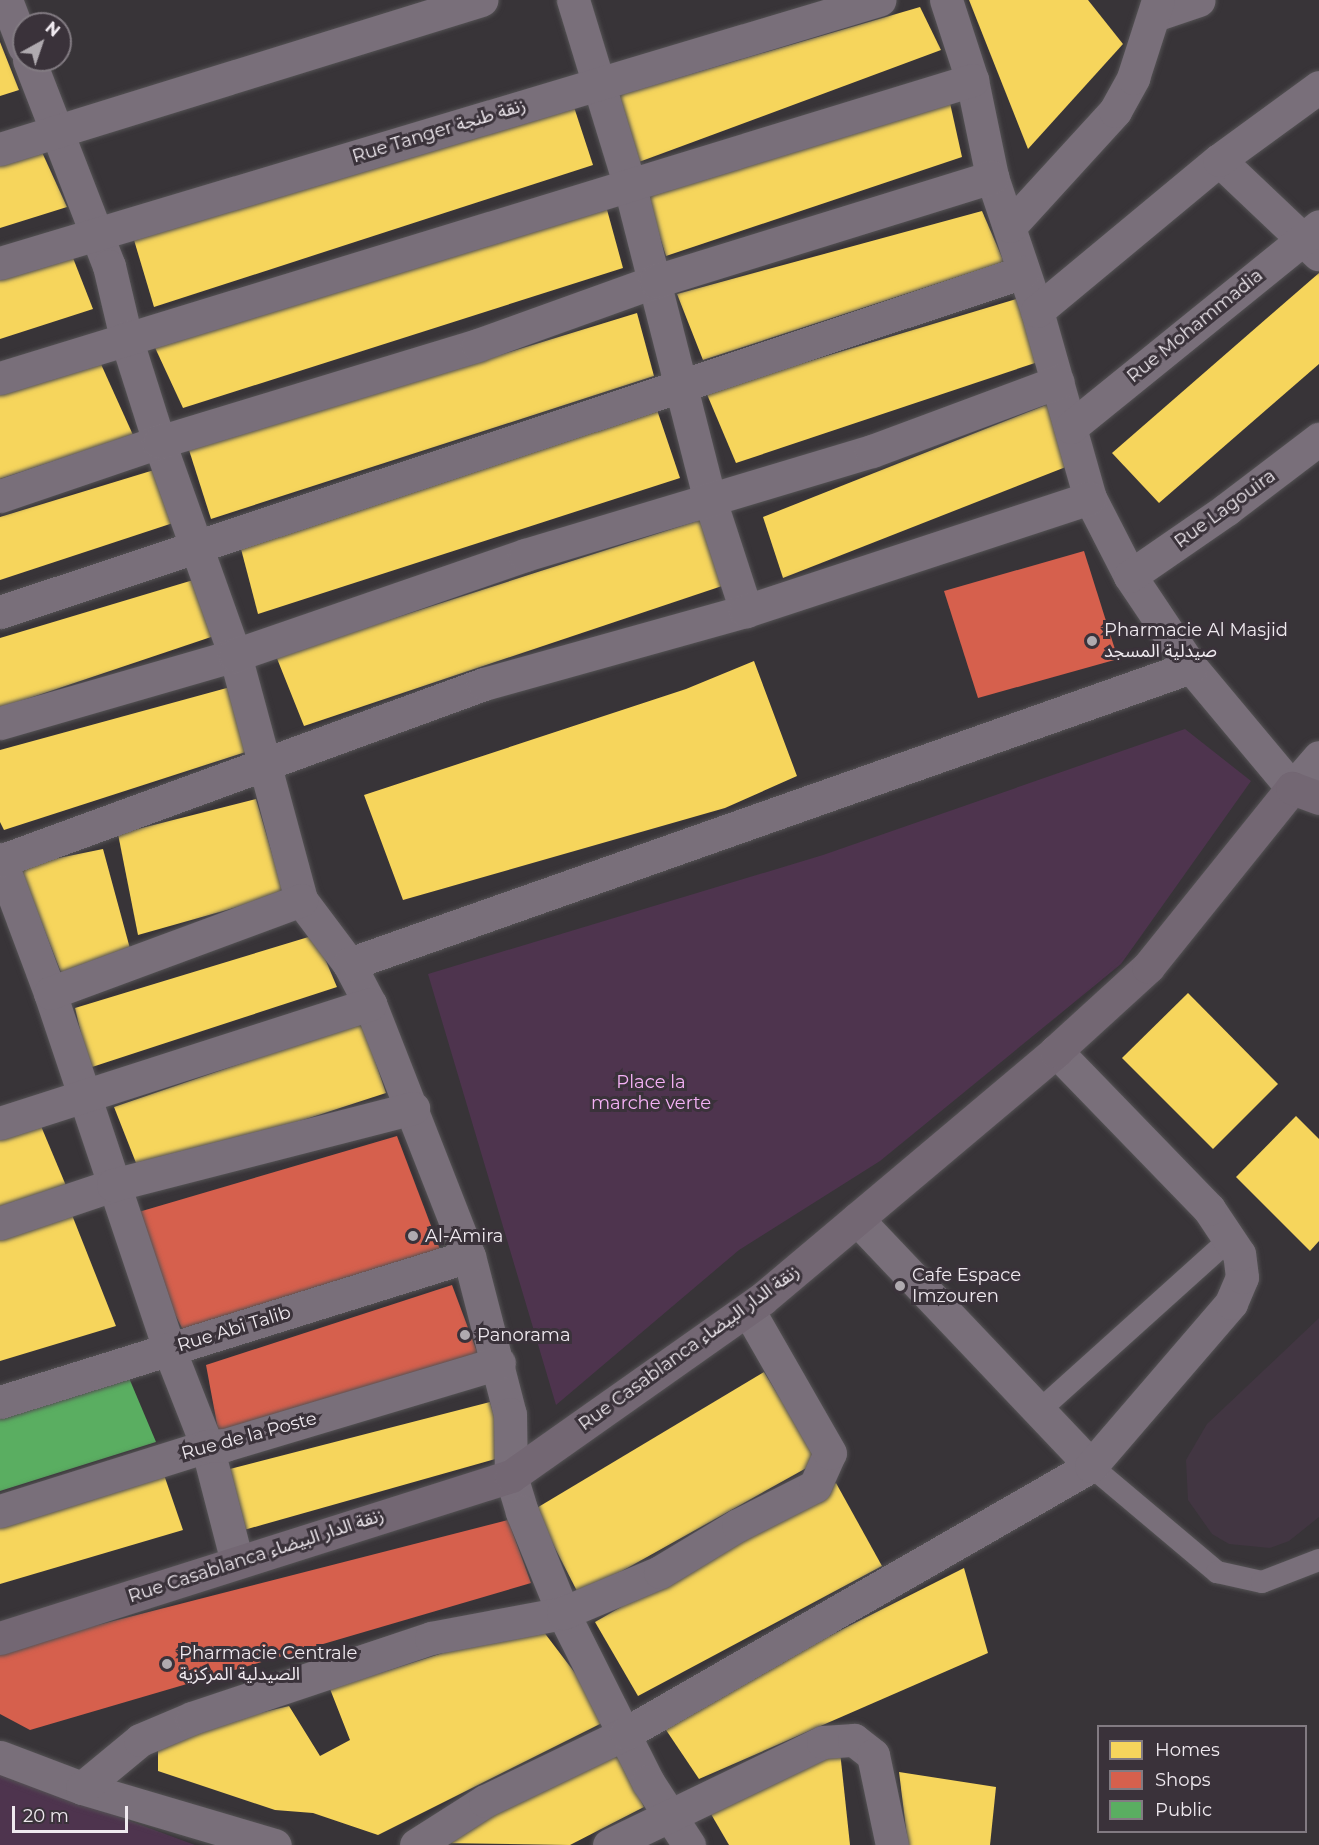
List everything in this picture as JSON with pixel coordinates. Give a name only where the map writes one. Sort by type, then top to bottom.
[{"type":"main road","name":"Rue Casablanca زنقة الدار البيضاء","points":[[0,1638],[511,1476],[748,1310],[1056,1051],[1148,967],[1305,793]]},
{"type":"street","points":[[6,0],[12,15]]},
{"type":"street","points":[[0,149],[320,53],[482,0]]},
{"type":"street","points":[[573,0],[656,281],[710,500],[746,611]]},
{"type":"street","name":"Rue Tanger زنقة طنجة","points":[[0,264],[599,82],[879,0]]},
{"type":"street","points":[[946,0],[972,80],[992,177],[1037,311],[1090,498],[1130,576],[1191,667],[1305,793],[1319,757]]},
{"type":"street","points":[[1010,226],[1115,111],[1133,78],[1157,7],[1199,0]]},
{"type":"street","points":[[34,72],[109,266],[126,338],[159,442],[199,547],[235,655],[301,900],[349,964],[370,1004],[413,1108],[469,1256],[499,1363],[510,1414],[511,1476],[563,1613],[626,1733],[648,1782],[689,1845]]},
{"type":"street","points":[[0,378],[630,187],[972,80]]},
{"type":"street","points":[[1037,311],[1219,160],[1319,87]]},
{"type":"street","points":[[1219,160],[1313,240]]},
{"type":"street","points":[[0,496],[159,442],[478,345],[656,281],[992,177]]},
{"type":"street","name":"Rue Mohammadia","points":[[1071,427],[1313,240]]},
{"type":"street","points":[[0,612],[683,383],[1023,272]]},
{"type":"street","points":[[0,723],[235,655],[525,555],[872,451],[1058,382]]},
{"type":"street","name":"Rue Lagouira","points":[[1130,576],[1227,509],[1319,439]]},
{"type":"street","points":[[237,1562],[207,1446],[169,1349],[50,993],[0,860],[263,762],[484,684],[746,611],[1090,498]]},
{"type":"street","points":[[349,964],[1191,667]]},
{"type":"street","points":[[50,993],[301,900]]},
{"type":"street","points":[[0,1123],[370,1004]]},
{"type":"street","points":[[416,1845],[485,1801],[626,1733],[1091,1466],[1231,1303],[1242,1277],[1239,1254],[1209,1209],[1056,1051]]},
{"type":"street","points":[[0,1223],[113,1185],[413,1108]]},
{"type":"street","points":[[857,1219],[1041,1409],[1091,1466]]},
{"type":"street","name":"Rue Abi Talib","points":[[0,1402],[469,1256]]},
{"type":"street","points":[[82,1788],[140,1740],[192,1718],[431,1638],[563,1613],[660,1572],[738,1525],[815,1486],[830,1453],[748,1310]]},
{"type":"street","name":"Rue de la Poste","points":[[0,1511],[207,1446],[225,1445],[499,1363]]},
{"type":"street","points":[[609,1845],[669,1814],[823,1742],[854,1740],[873,1755],[892,1845]]},
{"type":"street","points":[[0,1757],[82,1788],[275,1845]]},
{"type":"lane","points":[[1041,1409],[1229,1240]]},
{"type":"lane","points":[[1091,1466],[1217,1572],[1262,1582],[1319,1560]]},
{"type":"shaded area","points":[[1319,1318],[1319,1517],[1289,1541],[1270,1548],[1229,1544],[1212,1534],[1188,1500],[1186,1460],[1207,1424]]},
{"type":"green space","name":"Place la marche verte","points":[[1185,729],[1251,781],[1121,964],[880,1161],[739,1250],[556,1405],[428,974],[823,855]]},
{"type":"green space","points":[[0,1773],[195,1845],[0,1845]]},
{"type":"building: Homes","points":[[969,0],[1088,0],[1123,44],[1028,149]]},
{"type":"building: Homes","points":[[920,7],[941,50],[639,162],[612,97]]},
{"type":"building: Homes","points":[[0,42],[19,90],[0,96]]},
{"type":"building: Homes","points":[[948,94],[962,157],[666,256],[646,194]]},
{"type":"building: Homes","points":[[573,104],[593,165],[154,307],[134,240]]},
{"type":"building: Homes","points":[[41,150],[67,207],[0,228],[0,165]]},
{"type":"building: Homes","points":[[606,206],[623,268],[183,408],[151,339]]},
{"type":"building: Homes","points":[[982,211],[1004,262],[703,360],[677,294]]},
{"type":"building: Homes","points":[[73,258],[93,309],[0,339],[0,280]]},
{"type":"building: Homes","points":[[1319,273],[1319,364],[1159,503],[1112,453]]},
{"type":"building: Homes","points":[[1020,298],[1041,361],[736,463],[706,392]]},
{"type":"building: Homes","points":[[637,313],[654,376],[211,519],[189,450]]},
{"type":"building: Homes","points":[[100,362],[133,435],[0,479],[0,389]]},
{"type":"building: Homes","points":[[1051,403],[1076,463],[783,578],[763,517]]},
{"type":"building: Homes","points":[[655,404],[680,478],[258,614],[241,549]]},
{"type":"building: Homes","points":[[154,470],[173,523],[0,580],[0,517]]},
{"type":"building: Homes","points":[[706,518],[731,583],[304,726],[276,656]]},
{"type":"building: Homes","points":[[200,578],[214,636],[0,708],[0,638]]},
{"type":"building: Homes","points":[[754,661],[797,776],[725,808],[403,900],[364,795],[686,689]]},
{"type":"building: Homes","points":[[234,686],[258,748],[4,830],[0,822],[0,750]]},
{"type":"building: Homes","points":[[256,799],[284,894],[138,935],[118,834]]},
{"type":"building: Homes","points":[[103,849],[132,956],[64,980],[19,866]]},
{"type":"building: Homes","points":[[315,935],[337,987],[89,1068],[75,1008]]},
{"type":"building: Homes","points":[[1188,993],[1278,1084],[1213,1149],[1122,1058]]},
{"type":"building: Homes","points":[[362,1022],[386,1093],[140,1173],[114,1107]]},
{"type":"building: Homes","points":[[1296,1116],[1319,1139],[1319,1241],[1310,1251],[1236,1177]]},
{"type":"building: Homes","points":[[38,1119],[67,1188],[0,1209],[0,1131]]},
{"type":"building: Homes","points":[[72,1215],[116,1326],[0,1361],[0,1240]]},
{"type":"building: Homes","points":[[764,1372],[819,1461],[579,1595],[535,1509]]},
{"type":"building: Homes","points":[[490,1402],[506,1456],[244,1530],[226,1470]]},
{"type":"building: Homes","points":[[162,1469],[183,1530],[0,1584],[0,1521]]},
{"type":"building: Homes","points":[[836,1483],[882,1566],[638,1696],[595,1622]]},
{"type":"building: Homes","points":[[964,1568],[988,1653],[699,1779],[660,1721]]},
{"type":"building: Homes","points":[[537,1623],[610,1719],[378,1835],[313,1813],[275,1810],[158,1771],[158,1737],[289,1706],[320,1756],[350,1740],[330,1689]]},
{"type":"building: Homes","points":[[839,1742],[850,1845],[729,1845],[704,1802]]},
{"type":"building: Homes","points":[[614,1745],[644,1807],[570,1845],[439,1843]]},
{"type":"building: Homes","points":[[899,1772],[996,1787],[990,1845],[908,1845]]},
{"type":"building: Shops","points":[[1084,551],[1118,659],[978,698],[944,591]]},
{"type":"building: Shops","points":[[397,1136],[444,1260],[184,1332],[125,1216]]},
{"type":"building: Shops","points":[[452,1285],[479,1357],[219,1435],[206,1365]]},
{"type":"building: Shops","points":[[508,1520],[531,1583],[30,1730],[0,1714],[0,1650]]},
{"type":"building: Public","points":[[129,1378],[156,1442],[0,1491],[0,1417]]},
{"type":"place","name":"Pharmacie Al Masjid صيدلية المسجد","points":[[1092,641]]},
{"type":"place","name":"Al-Amira","points":[[413,1236]]},
{"type":"place","name":"Cafe Espace Imzouren","points":[[900,1286]]},
{"type":"place","name":"Panorama","points":[[465,1335]]},
{"type":"place","name":"Pharmacie Centrale الصيدلية المركزية","points":[[167,1664]]}]
